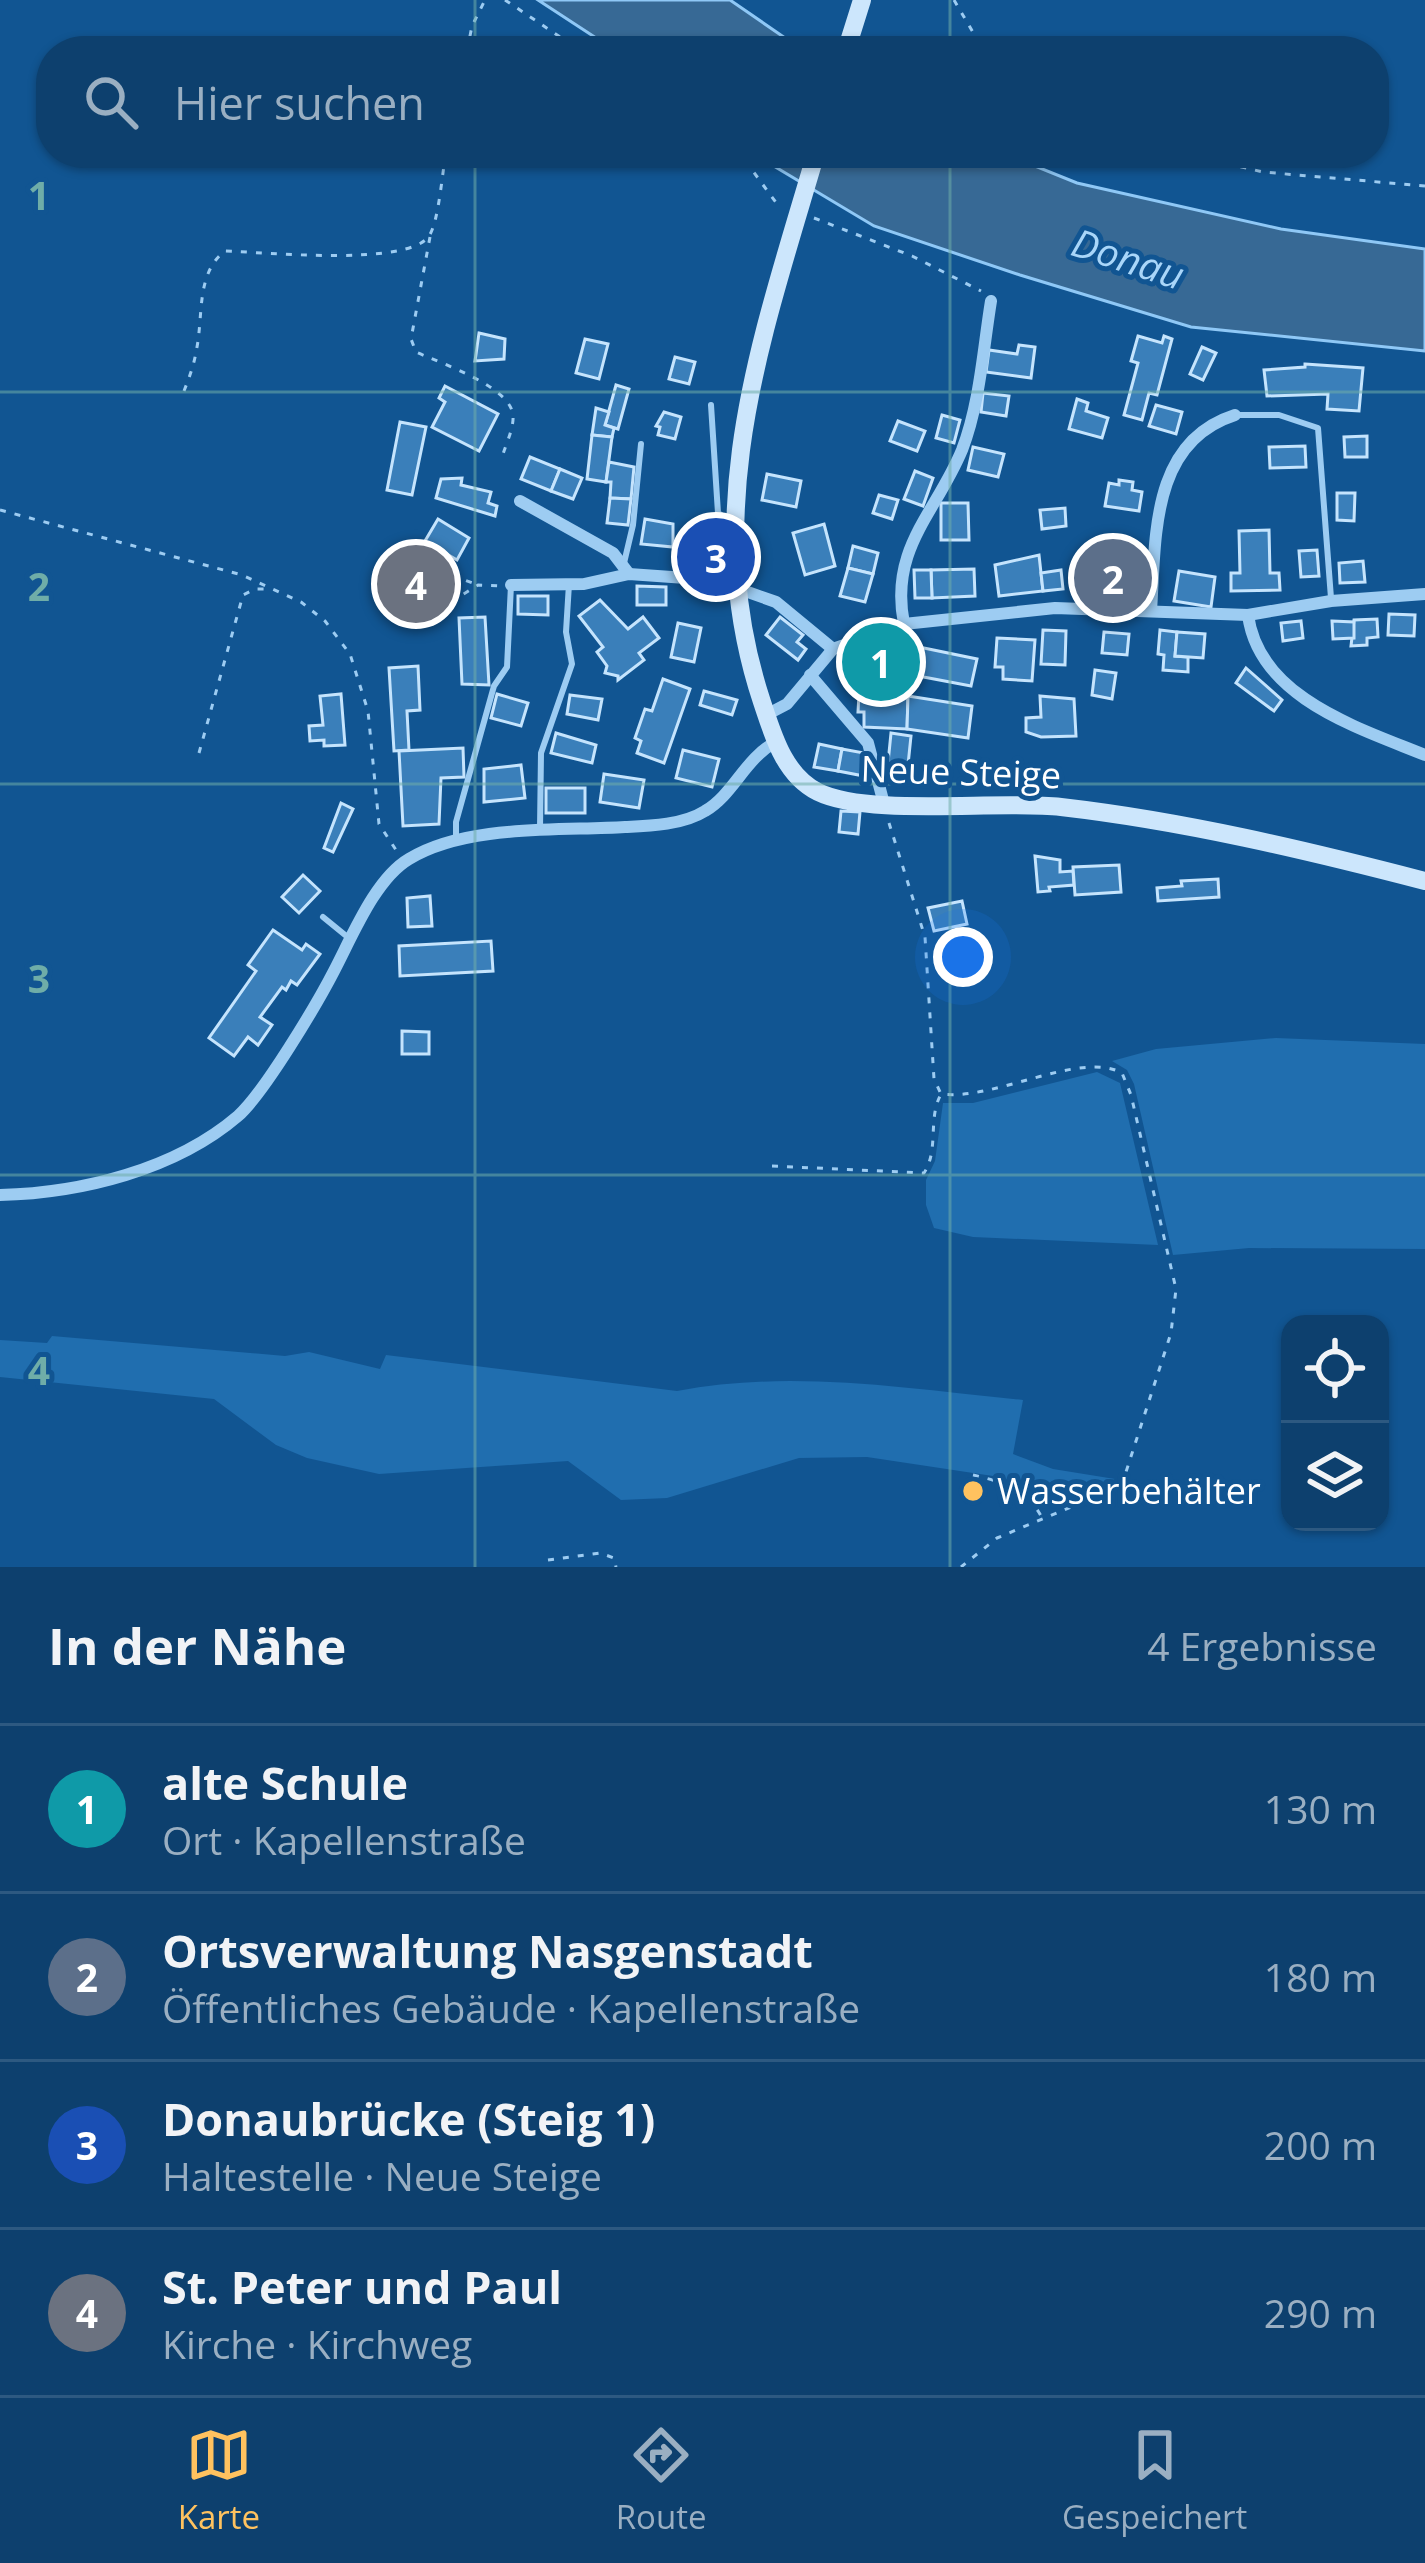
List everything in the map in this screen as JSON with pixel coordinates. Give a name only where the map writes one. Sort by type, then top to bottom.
[{"type":"main road","points":[[851,36],[862,0]]},
{"type":"main road","name":"Neue Steige","points":[[814,168],[808,211],[795,227],[748,396],[737,455],[738,587],[754,677],[776,742],[796,775],[813,790],[836,799],[884,804],[1000,802],[1137,818],[1333,857],[1425,881]]},
{"type":"street","points":[[904,624],[899,600],[909,544],[962,448],[975,401],[991,301]]},
{"type":"street","points":[[1151,610],[1159,502],[1165,483],[1198,433],[1235,415]]},
{"type":"street","points":[[520,501],[578,532],[627,568]]},
{"type":"street","points":[[505,586],[568,584],[627,568],[678,575],[738,587],[776,602],[833,649]]},
{"type":"street","points":[[766,715],[787,704],[833,649],[904,624],[1055,608],[1248,615],[1425,594]]},
{"type":"street","points":[[1248,615],[1256,646],[1305,699],[1345,722],[1425,754]]},
{"type":"street","points":[[810,675],[868,743],[884,804]]},
{"type":"street","points":[[0,1195],[49,1194],[134,1172],[202,1143],[242,1112],[333,975],[358,921],[405,861],[457,840],[656,826],[704,812],[754,755],[776,742]]},
{"type":"lane","points":[[711,405],[718,512],[735,524]]},
{"type":"lane","points":[[1235,415],[1279,415],[1318,428],[1331,602]]},
{"type":"lane","points":[[627,568],[641,444]]},
{"type":"lane","points":[[540,832],[542,753],[572,664],[566,632],[568,584]]},
{"type":"lane","points":[[457,840],[456,822],[485,712],[511,652],[505,586]]},
{"type":"lane","points":[[323,917],[350,938]]},
{"type":"path","points":[[470,36],[485,0]]},
{"type":"path","points":[[506,0],[559,36]]},
{"type":"path","points":[[954,0],[975,36]]},
{"type":"path","points":[[443,168],[412,339],[416,352],[495,389],[509,404],[514,419],[503,454]]},
{"type":"path","points":[[751,168],[795,227]]},
{"type":"path","points":[[1246,168],[1425,186]]},
{"type":"path","points":[[808,211],[911,256],[980,290],[991,301]]},
{"type":"path","points":[[184,391],[196,355],[204,281],[212,261],[225,251],[387,254],[417,246],[430,235]]},
{"type":"path","points":[[0,510],[242,575],[301,602],[326,621],[350,654],[368,711],[379,824],[405,861]]},
{"type":"path","points":[[374,572],[380,559],[399,556],[478,585],[505,586]]},
{"type":"path","points":[[445,571],[462,595]]},
{"type":"path","points":[[451,596],[478,585]]},
{"type":"path","points":[[199,753],[243,595],[273,589]]},
{"type":"path","points":[[772,1166],[924,1173],[932,1161],[941,1094],[934,1079],[925,938],[884,804]]},
{"type":"path","points":[[941,1094],[964,1097],[1096,1064],[1122,1073],[1177,1289],[1176,1310],[1125,1475],[1099,1497],[997,1538],[961,1567]]},
{"type":"path","points":[[973,1475],[1012,1487],[1036,1506],[1042,1518]]},
{"type":"path","points":[[548,1560],[600,1553],[614,1558],[616,1567]]},
{"type":"shaded area","points":[[1276,1038],[1425,1044],[1425,1249],[1249,1248],[1173,1255],[1134,1084],[1127,1070],[1112,1061],[1156,1049]]},
{"type":"shaded area","points":[[1097,1072],[1120,1083],[1158,1245],[973,1237],[934,1228],[926,1205],[926,1180],[935,1161],[943,1103],[973,1103]]},
{"type":"shaded area","points":[[52,1336],[285,1356],[309,1352],[380,1369],[386,1355],[677,1391],[807,1381],[1023,1400],[1013,1454],[1053,1469],[1115,1479],[1083,1499],[993,1476],[867,1457],[799,1458],[667,1498],[621,1500],[568,1461],[379,1474],[307,1458],[276,1445],[214,1399],[0,1377],[0,1340],[47,1343]]},
{"type":"water","points":[[538,0],[730,0],[782,36],[593,36]]},
{"type":"water","name":"Donau","points":[[777,168],[1040,168],[1077,183],[1281,229],[1425,249],[1425,351],[1191,327],[874,226]]},
{"type":"building","points":[[479,333],[505,339],[504,359],[475,361]]},
{"type":"building","points":[[1138,336],[1162,343],[1164,336],[1172,339],[1157,395],[1149,393],[1142,420],[1124,415],[1138,363],[1131,361]]},
{"type":"building","points":[[585,339],[608,344],[599,379],[576,373]]},
{"type":"building","points":[[1019,345],[1035,347],[1031,378],[986,372],[989,350],[1017,354]]},
{"type":"building","points":[[1202,347],[1216,353],[1203,380],[1190,374]]},
{"type":"building","points":[[675,357],[695,362],[689,384],[669,379]]},
{"type":"building","points":[[1305,364],[1363,368],[1359,411],[1327,409],[1328,394],[1267,396],[1264,370]]},
{"type":"building","points":[[616,385],[629,389],[618,429],[605,425]]},
{"type":"building","points":[[445,386],[498,414],[479,451],[432,427],[445,402],[439,398]]},
{"type":"building","points":[[983,393],[1009,396],[1006,416],[981,412]]},
{"type":"building","points":[[1077,399],[1088,403],[1086,411],[1108,418],[1102,438],[1069,429]]},
{"type":"building","points":[[1156,405],[1182,412],[1176,434],[1149,426]]},
{"type":"building","points":[[596,408],[609,412],[605,425],[614,428],[612,437],[592,435]]},
{"type":"building","points":[[664,412],[681,417],[675,439],[658,435],[660,427],[656,426]]},
{"type":"building","points":[[942,415],[960,420],[954,443],[936,438]]},
{"type":"building","points":[[898,421],[925,431],[917,451],[890,441]]},
{"type":"building","points":[[400,422],[426,427],[412,495],[387,490]]},
{"type":"building","points":[[592,435],[612,437],[606,482],[587,479]]},
{"type":"building","points":[[1367,436],[1367,457],[1345,457],[1344,437]]},
{"type":"building","points":[[1305,446],[1306,467],[1270,468],[1269,447]]},
{"type":"building","points":[[973,447],[1004,454],[998,477],[968,470]]},
{"type":"building","points":[[530,457],[560,469],[551,491],[521,479]]},
{"type":"building","points":[[609,462],[634,467],[631,499],[610,498]]},
{"type":"building","points":[[560,469],[582,478],[573,499],[551,491]]},
{"type":"building","points":[[915,471],[933,478],[923,506],[904,499]]},
{"type":"building","points":[[767,474],[801,481],[796,507],[762,500]]},
{"type":"building","points":[[462,478],[461,485],[491,492],[488,503],[497,506],[495,516],[436,498],[441,479]]},
{"type":"building","points":[[1119,480],[1133,482],[1132,490],[1142,492],[1139,511],[1105,506],[1109,483],[1119,485]]},
{"type":"building","points":[[1337,493],[1355,493],[1354,521],[1337,520]]},
{"type":"building","points":[[879,495],[898,500],[892,519],[873,513]]},
{"type":"building","points":[[610,498],[631,499],[628,525],[607,523]]},
{"type":"building","points":[[941,503],[968,503],[969,540],[941,540]]},
{"type":"building","points":[[1065,508],[1066,526],[1042,529],[1040,510]]},
{"type":"building","points":[[438,519],[469,538],[457,560],[425,541]]},
{"type":"building","points":[[645,519],[673,524],[673,547],[641,544]]},
{"type":"building","points":[[824,524],[835,566],[805,575],[793,533]]},
{"type":"building","points":[[1269,530],[1270,573],[1279,573],[1280,590],[1231,591],[1231,573],[1240,573],[1239,531]]},
{"type":"building","points":[[853,546],[878,553],[873,574],[848,568]]},
{"type":"building","points":[[1317,550],[1319,576],[1301,577],[1299,551]]},
{"type":"building","points":[[1039,555],[1043,591],[999,596],[995,565]]},
{"type":"building","points":[[1363,561],[1365,582],[1340,583],[1339,563]]},
{"type":"building","points":[[402,562],[413,565],[411,572],[429,578],[431,573],[438,575],[436,580],[453,589],[449,601],[444,606],[382,585],[379,569],[389,563],[399,570]]},
{"type":"building","points":[[1081,566],[1100,567],[1099,587],[1080,587]]},
{"type":"building","points":[[1100,567],[1128,568],[1127,589],[1099,587]]},
{"type":"building","points":[[848,568],[873,574],[865,602],[840,596]]},
{"type":"building","points":[[974,569],[975,596],[932,598],[931,570]]},
{"type":"building","points":[[914,570],[931,570],[932,598],[915,598]]},
{"type":"building","points":[[1061,570],[1063,589],[1043,591],[1041,573]]},
{"type":"building","points":[[1179,571],[1215,577],[1211,607],[1174,601]]},
{"type":"building","points":[[637,586],[666,587],[666,605],[637,605]]},
{"type":"building","points":[[518,596],[548,596],[548,615],[518,614]]},
{"type":"building","points":[[600,600],[628,629],[643,617],[659,638],[639,653],[644,660],[618,680],[605,673],[607,666],[597,652],[603,647],[579,616]]},
{"type":"building","points":[[1389,614],[1415,615],[1414,636],[1388,635]]},
{"type":"building","points":[[485,617],[489,685],[462,684],[459,618]]},
{"type":"building","points":[[780,617],[803,635],[797,642],[806,649],[798,660],[766,635]]},
{"type":"building","points":[[1377,619],[1378,637],[1367,638],[1367,645],[1351,646],[1354,620]]},
{"type":"building","points":[[1301,621],[1303,638],[1283,641],[1281,623]]},
{"type":"building","points":[[1332,621],[1354,622],[1354,638],[1333,639]]},
{"type":"building","points":[[678,623],[701,628],[694,662],[671,657]]},
{"type":"building","points":[[1043,630],[1066,631],[1065,665],[1041,664]]},
{"type":"building","points":[[1160,630],[1177,632],[1175,656],[1188,657],[1188,672],[1163,670],[1164,655],[1158,654]]},
{"type":"building","points":[[1104,632],[1129,634],[1127,655],[1102,653]]},
{"type":"building","points":[[1177,632],[1205,634],[1203,658],[1175,656]]},
{"type":"building","points":[[997,638],[1035,640],[1032,681],[1003,679],[1003,667],[995,667]]},
{"type":"building","points":[[897,647],[900,671],[876,674],[877,683],[865,684],[861,652]]},
{"type":"building","points":[[919,647],[977,659],[971,686],[913,675]]},
{"type":"building","points":[[418,666],[420,710],[407,711],[409,750],[394,751],[389,668]]},
{"type":"building","points":[[1246,668],[1282,700],[1274,711],[1236,683]]},
{"type":"building","points":[[1095,670],[1116,673],[1112,699],[1092,695]]},
{"type":"building","points":[[663,679],[690,689],[664,763],[637,753],[641,741],[635,738],[645,709],[652,711]]},
{"type":"building","points":[[704,691],[737,700],[732,715],[700,705]]},
{"type":"building","points":[[341,694],[345,745],[310,741],[309,726],[323,725],[320,696]]},
{"type":"building","points":[[497,694],[528,703],[521,726],[491,718]]},
{"type":"building","points":[[859,694],[908,696],[907,729],[864,727],[864,712],[858,712]]},
{"type":"building","points":[[570,695],[602,699],[598,720],[567,714]]},
{"type":"building","points":[[908,696],[972,706],[968,738],[907,729]]},
{"type":"building","points":[[1040,696],[1074,699],[1076,736],[1041,737],[1026,732],[1026,718],[1041,717]]},
{"type":"building","points":[[556,733],[596,745],[592,763],[551,753]]},
{"type":"building","points":[[891,733],[911,736],[908,765],[888,763]]},
{"type":"building","points":[[819,744],[842,749],[838,771],[814,767]]},
{"type":"building","points":[[463,748],[464,777],[441,778],[439,824],[403,826],[399,751]]},
{"type":"building","points":[[842,749],[864,753],[869,777],[838,771]]},
{"type":"building","points":[[683,750],[719,759],[712,787],[676,778]]},
{"type":"building","points":[[521,765],[525,798],[484,802],[484,769]]},
{"type":"building","points":[[604,774],[644,780],[639,808],[600,802]]},
{"type":"building","points":[[546,788],[585,788],[585,813],[546,813]]},
{"type":"building","points":[[341,803],[353,809],[333,852],[324,848]]},
{"type":"building","points":[[841,811],[860,812],[858,834],[839,832]]},
{"type":"building","points":[[1035,856],[1060,860],[1060,872],[1073,871],[1074,885],[1038,892]]},
{"type":"building","points":[[1119,865],[1121,892],[1075,895],[1073,867]]},
{"type":"building","points":[[303,875],[320,891],[299,913],[282,897]]},
{"type":"building","points":[[1218,879],[1219,897],[1158,901],[1157,888]]},
{"type":"building","points":[[430,896],[432,926],[408,927],[407,898]]},
{"type":"building","points":[[962,901],[967,924],[934,931],[928,908]]},
{"type":"building","points":[[273,930],[302,950],[306,944],[320,954],[297,985],[291,981],[286,990],[282,987],[260,1017],[272,1025],[258,1045],[248,1037],[234,1056],[209,1038],[256,971],[248,965]]},
{"type":"building","points":[[491,941],[493,971],[400,976],[399,946]]},
{"type":"building","points":[[402,1031],[429,1032],[429,1054],[402,1054]]},
{"type":"place","name":"Donaubrücke (Steig 1)","points":[[716,557]]},
{"type":"place","name":"Ortsverwaltung Nasgenstadt","points":[[1113,578]]},
{"type":"place","name":"St. Peter und Paul","points":[[416,584]]},
{"type":"place","name":"alte Schule","points":[[881,662]]},
{"type":"place","name":"Wasserbehälter","points":[[973,1491]]}]
